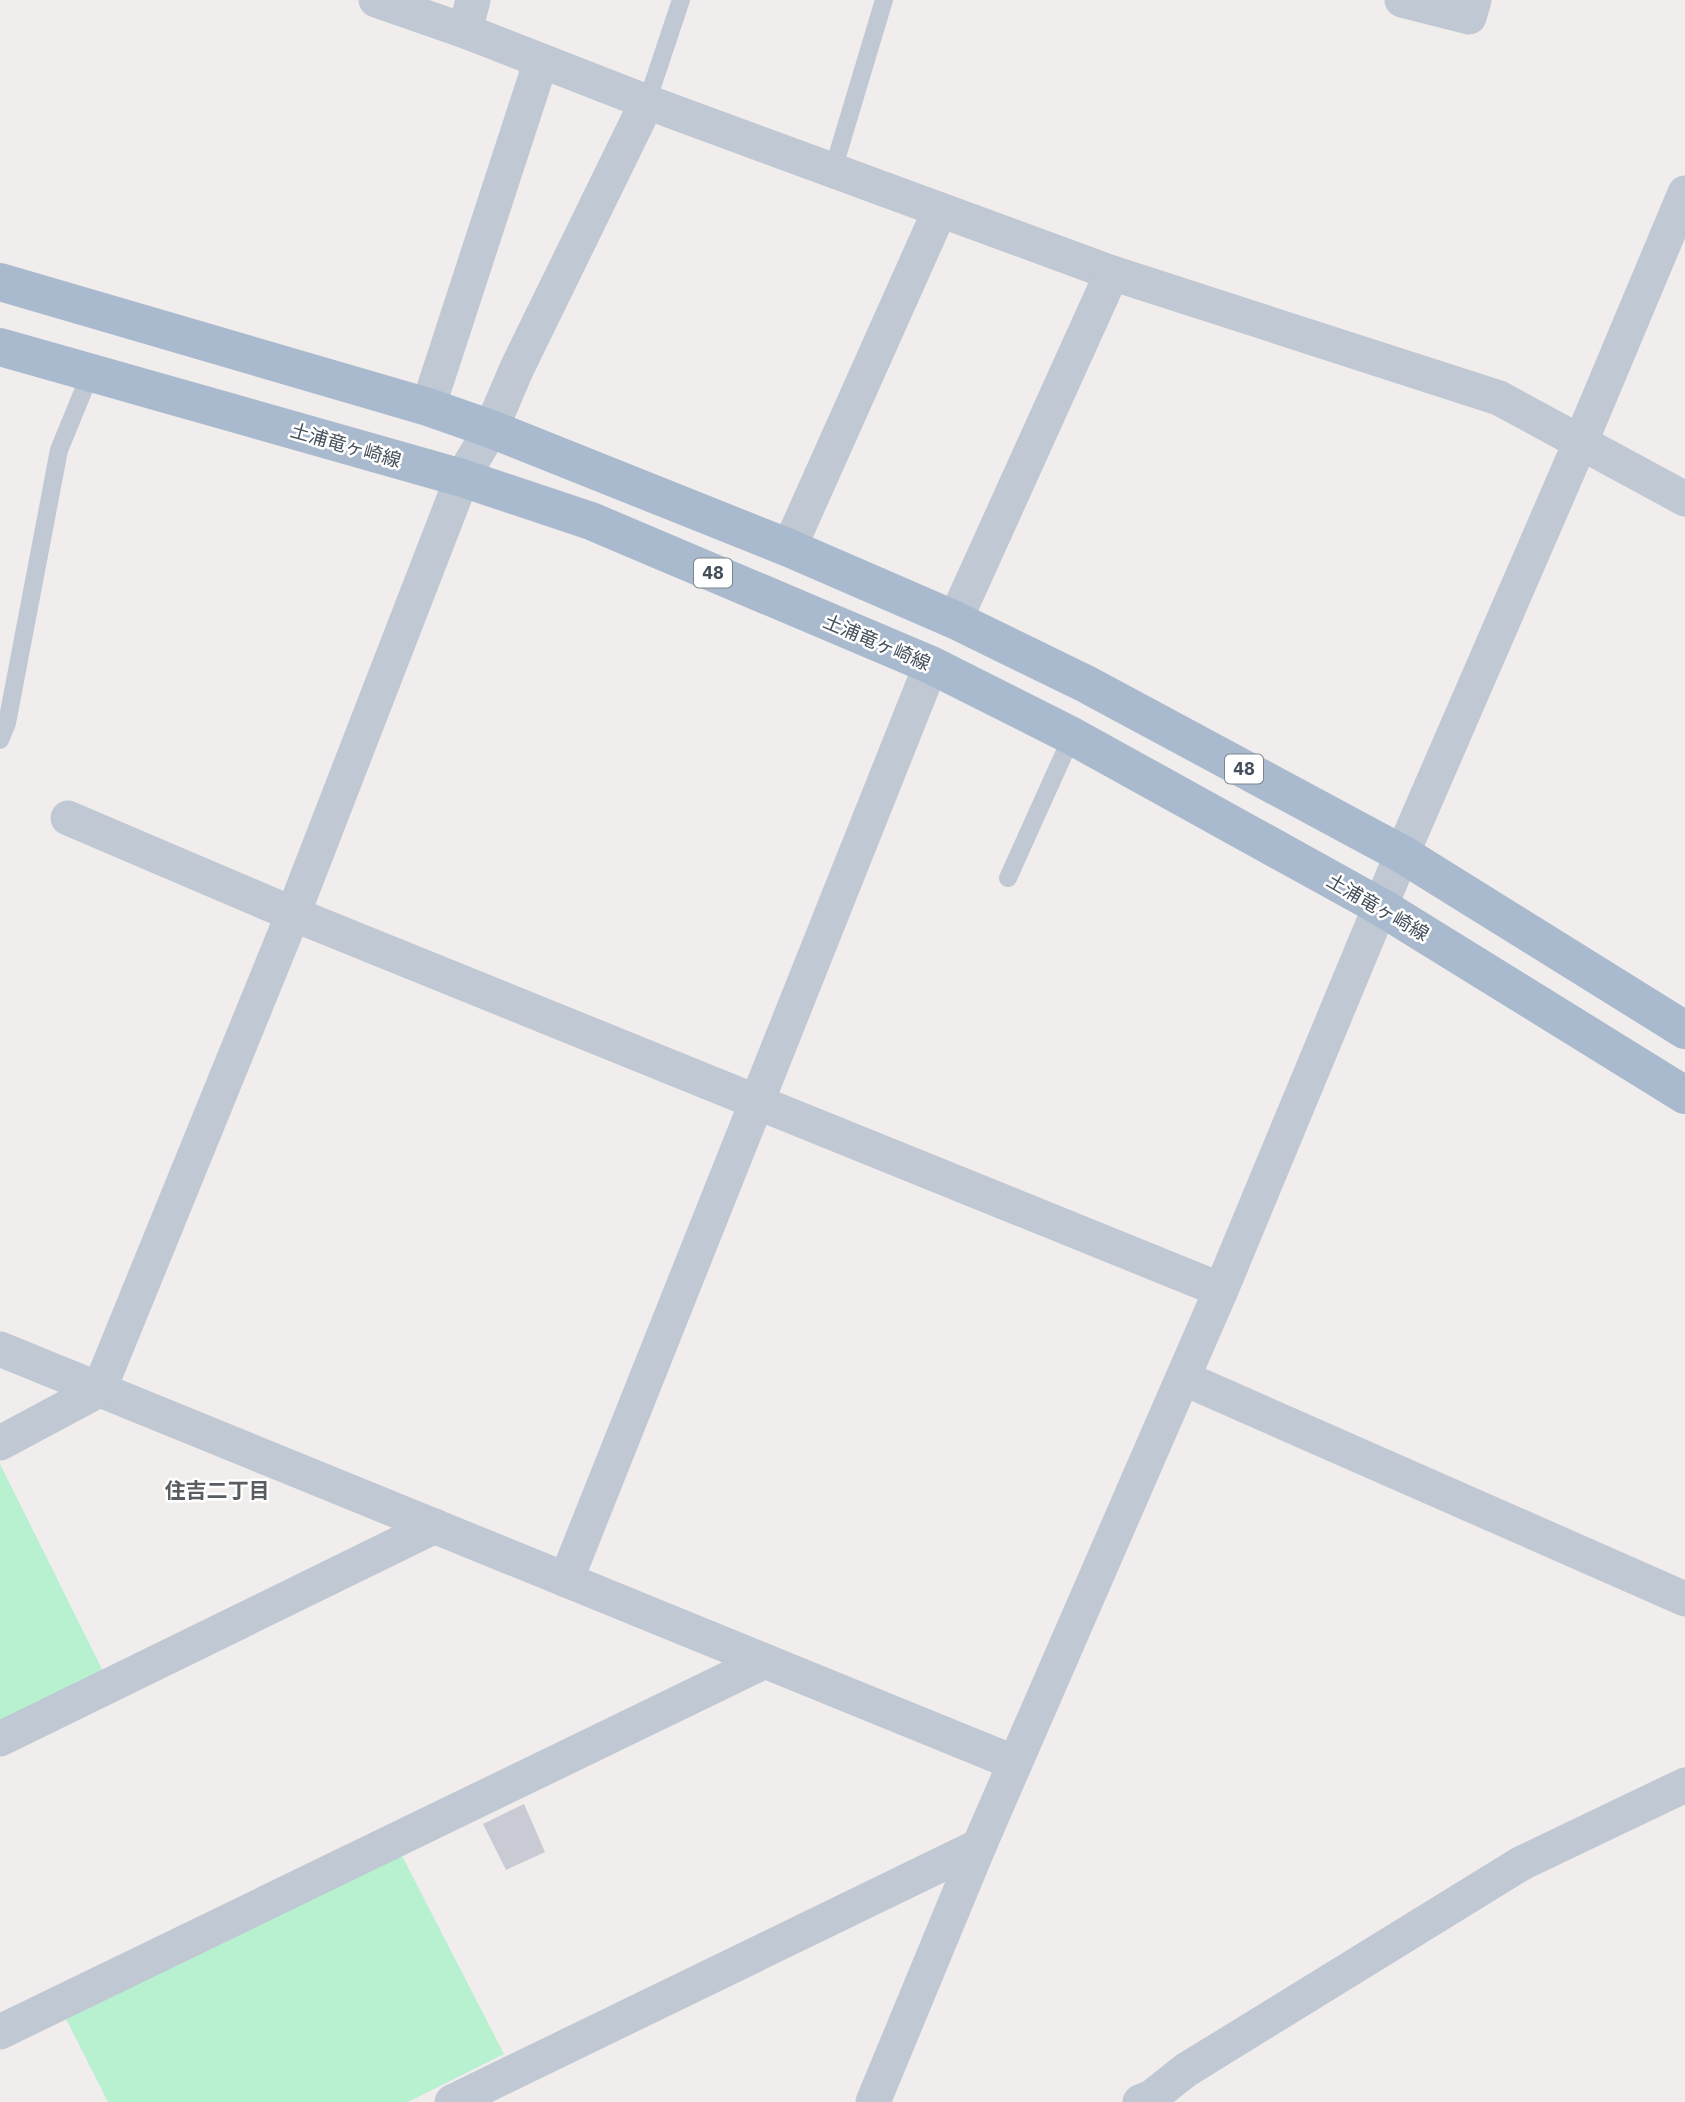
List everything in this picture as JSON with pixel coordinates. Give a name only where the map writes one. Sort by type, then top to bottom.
[{"type":"main road","name":"48","points":[[0,282],[428,407],[491,429],[789,548],[955,620],[1086,684],[1402,854],[1685,1030]]},
{"type":"main road","name":"土浦竜ヶ崎線","points":[[0,347],[462,478],[591,521],[931,664],[1072,736],[1381,907],[1685,1095]]},
{"type":"street","points":[[376,0],[469,15],[541,61],[647,102],[1112,273],[1499,398],[1685,499]]},
{"type":"street","points":[[1402,0],[1469,17],[1474,0]]},
{"type":"street","points":[[428,407],[541,61]]},
{"type":"street","points":[[0,1443],[99,1390],[293,914],[462,478],[491,429],[517,368],[647,102]]},
{"type":"street","points":[[873,2102],[979,1846],[1221,1290],[1402,854],[1685,193]]},
{"type":"street","points":[[789,548],[940,210]]},
{"type":"street","points":[[955,620],[1112,273]]},
{"type":"street","points":[[566,1580],[931,664]]},
{"type":"street","points":[[68,818],[293,914],[1221,1290]]},
{"type":"street","points":[[0,1349],[1015,1763]]},
{"type":"street","points":[[1183,1378],[1685,1599]]},
{"type":"street","points":[[0,1739],[435,1527]]},
{"type":"street","points":[[0,2032],[765,1661]]},
{"type":"street","points":[[1154,2100],[1186,2070],[1522,1863],[1685,1785]]},
{"type":"street","points":[[458,2101],[979,1846]]},
{"type":"lane","points":[[647,102],[681,0]]},
{"type":"lane","points":[[832,170],[884,0]]},
{"type":"lane","points":[[0,740],[7,723],[58,450],[90,372]]},
{"type":"lane","points":[[1008,878],[1072,736]]},
{"type":"green space","points":[[0,1464],[103,1671],[0,1720]]},
{"type":"green space","points":[[399,1850],[504,2054],[408,2102],[108,2102],[62,2011]]},
{"type":"building","points":[[524,1804],[545,1852],[506,1870],[483,1824]]},
{"type":"district","name":"住吉二丁目","points":[[217,1491]]}]
